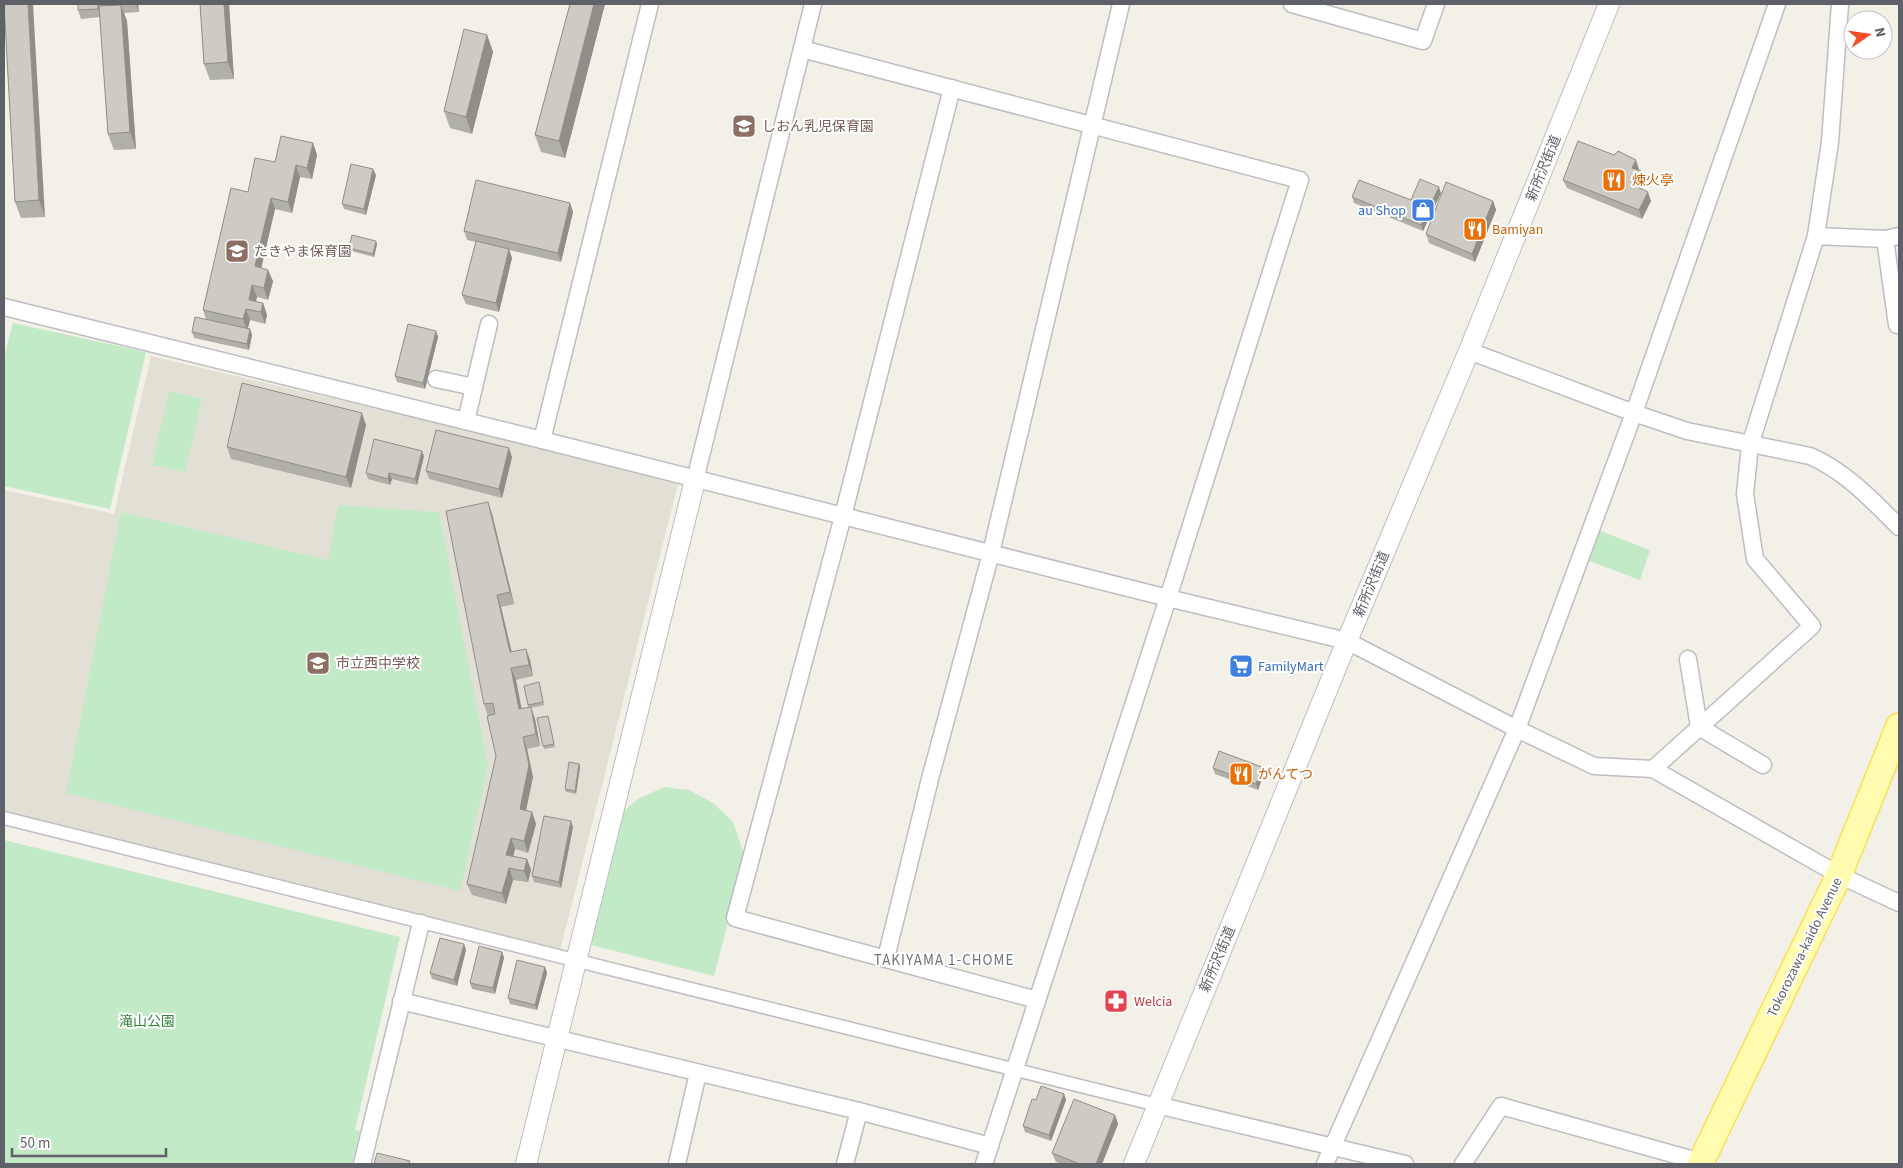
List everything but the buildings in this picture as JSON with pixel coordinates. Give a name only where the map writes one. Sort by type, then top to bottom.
[{"type":"main road","name":"Tokorozawa-kaido Avenue","points":[[1700,1163],[1839,875],[1899,726]]},
{"type":"street","points":[[542,440],[650,4]]},
{"type":"street","points":[[526,1164],[813,4]]},
{"type":"street","points":[[886,958],[930,779],[991,553],[1121,4]]},
{"type":"street","points":[[1292,4],[1423,41],[1436,4]]},
{"type":"street","name":"新所沢街道","points":[[1134,1164],[1347,641],[1469,351],[1609,4]]},
{"type":"street","points":[[1325,1164],[1516,729],[1634,414],[1777,4]]},
{"type":"street","points":[[1653,769],[1812,626],[1755,559],[1745,494],[1750,445],[1816,236],[1830,142],[1840,4]]},
{"type":"street","points":[[802,49],[1300,180],[1168,598],[984,1164]]},
{"type":"street","points":[[952,88],[843,516],[735,918],[1037,1000]]},
{"type":"street","points":[[1816,236],[1892,238],[1897,325],[1899,324]]},
{"type":"street","points":[[4,307],[1347,641],[1516,729],[1594,766],[1653,769],[1839,875],[1899,903]]},
{"type":"street","points":[[466,421],[490,324]]},
{"type":"street","points":[[1469,351],[1634,414],[1688,431],[1810,456],[1823,461],[1856,485],[1899,527]]},
{"type":"street","points":[[436,379],[474,387]]},
{"type":"street","points":[[1688,659],[1699,727],[1763,766]]},
{"type":"street","points":[[4,818],[1014,1071],[1405,1164]]},
{"type":"street","points":[[362,1164],[421,922]]},
{"type":"street","points":[[401,1001],[698,1074],[860,1111],[990,1146]]},
{"type":"street","points":[[677,1164],[698,1074]]},
{"type":"street","points":[[1463,1164],[1501,1106],[1700,1163]]},
{"type":"street","points":[[845,1164],[860,1111]]},
{"type":"shaded area","name":"市立西中学校","points":[[151,356],[679,480],[560,951],[4,812],[4,490],[114,514]]},
{"type":"green space","points":[[13,323],[146,352],[110,509],[4,486],[4,357]]},
{"type":"green space","points":[[169,391],[202,399],[185,472],[152,465]]},
{"type":"green space","points":[[338,505],[439,512],[488,766],[460,891],[66,793],[121,512],[328,560]]},
{"type":"green space","points":[[1598,530],[1650,550],[1640,580],[1587,560]]},
{"type":"green space","points":[[664,787],[689,790],[713,803],[733,822],[745,857],[714,976],[587,944],[618,816],[638,799]]},
{"type":"green space","name":"滝山公園","points":[[4,840],[400,937],[355,1130],[360,1131],[352,1164],[4,1164]]},
{"type":"place","name":"しおん乳児保育園","points":[[744,126]]},
{"type":"place","name":"煉火亭","points":[[1614,180]]},
{"type":"place","name":"au Shop","points":[[1423,210]]},
{"type":"place","name":"Bamiyan","points":[[1475,229]]},
{"type":"place","name":"たきやま保育園","points":[[237,251]]},
{"type":"place","name":"市立西中学校","points":[[318,663]]},
{"type":"place","name":"FamilyMart","points":[[1241,666]]},
{"type":"place","name":"がんてつ","points":[[1241,774]]},
{"type":"place","name":"Welcia","points":[[1116,1001]]},
{"type":"district","name":"TAKIYAMA 1-CHOME","points":[[944,960]]}]
